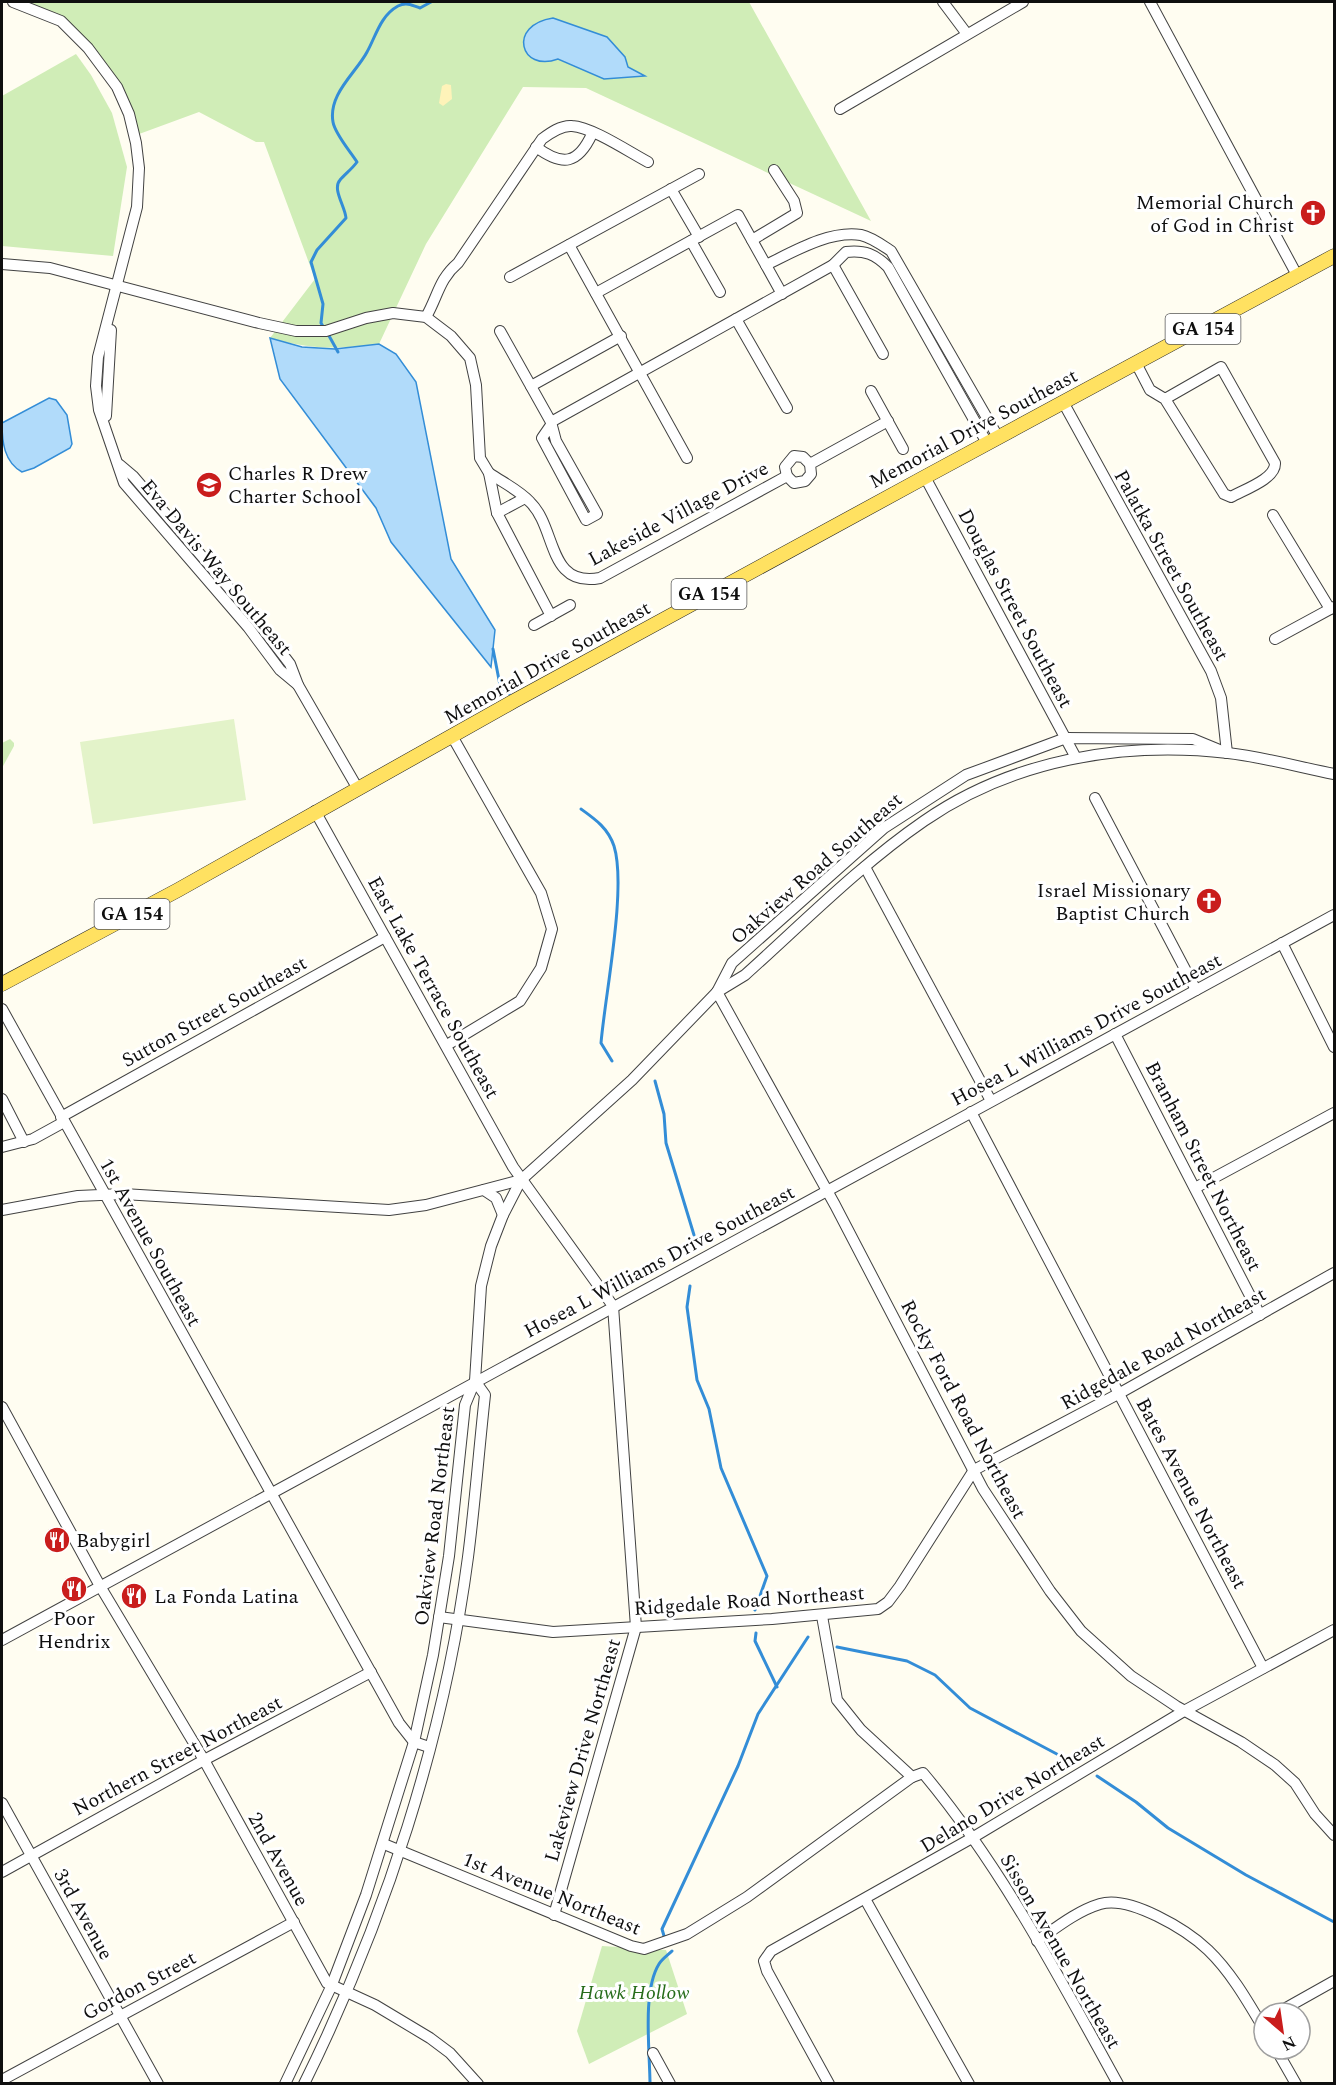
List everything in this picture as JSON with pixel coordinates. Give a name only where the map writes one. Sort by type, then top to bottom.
[{"type":"main road","name":"Memorial Drive Southeast","points":[[2,984],[168,895],[315,811],[992,440],[1335,256]]},
{"type":"street","name":"Eva Davis Way Southeast","points":[[13,2],[61,21],[74,33],[102,64],[117,87],[129,114],[139,168],[137,207],[113,306],[105,425],[120,465],[133,476],[254,617],[290,664],[298,685],[358,789]]},
{"type":"street","points":[[943,2],[967,34]]},
{"type":"street","points":[[840,109],[1023,2]]},
{"type":"street","points":[[1150,2],[1298,277]]},
{"type":"street","points":[[426,317],[436,299],[442,278],[458,262],[542,139],[561,128],[572,126],[648,162]]},
{"type":"street","points":[[536,147],[556,159],[568,160],[579,156],[592,134]]},
{"type":"street","points":[[752,240],[797,213],[794,201],[774,170]]},
{"type":"street","points":[[510,277],[699,174]]},
{"type":"street","points":[[671,189],[720,292]]},
{"type":"street","points":[[597,293],[738,216],[782,294]]},
{"type":"street","points":[[766,265],[811,244],[842,237],[861,235],[891,251],[992,440]]},
{"type":"street","points":[[842,237],[846,252]]},
{"type":"street","points":[[569,244],[687,458]]},
{"type":"street","points":[[551,424],[833,265],[846,252],[868,252],[877,256],[888,267],[992,440]]},
{"type":"street","points":[[2,264],[50,268],[296,331],[326,331],[372,316],[393,313],[426,317],[451,336],[470,358],[476,385],[480,458],[489,473],[497,513],[551,616]]},
{"type":"street","points":[[833,265],[883,354]]},
{"type":"street","points":[[736,318],[787,408]]},
{"type":"street","points":[[500,331],[551,424],[556,441],[597,514],[586,520]]},
{"type":"street","points":[[531,386],[621,336]]},
{"type":"street","points":[[1136,363],[1150,390],[1166,399],[1224,494],[1231,497],[1270,475],[1275,468],[1275,463],[1221,367],[1166,399]]},
{"type":"street","points":[[871,391],[903,449]]},
{"type":"street","name":"Palatka Street Southeast","points":[[1063,402],[1211,671],[1221,698],[1227,753]]},
{"type":"street","name":"Lakeside Village Drive","points":[[810,464],[888,421]]},
{"type":"street","name":"Lakeside Village Drive","points":[[794,456],[803,457],[810,464],[811,474],[805,482],[794,483],[787,476],[785,467],[794,456]]},
{"type":"street","name":"Lakeside Village Drive","points":[[489,473],[525,498],[544,520],[557,561],[567,572],[588,580],[600,578],[787,476]]},
{"type":"street","name":"Douglas Street Southeast","points":[[925,477],[1075,756]]},
{"type":"street","points":[[497,513],[525,498]]},
{"type":"street","points":[[1274,515],[1332,608],[1275,639]]},
{"type":"street","points":[[534,625],[570,605]]},
{"type":"street","points":[[447,1045],[520,1001],[541,968],[552,929],[541,892],[452,736]]},
{"type":"street","name":"Oakview Road Southeast","points":[[717,992],[732,963],[892,822],[966,775],[1066,738],[1193,739],[1227,753]]},
{"type":"street","name":"Oakview Road Southeast","points":[[475,1381],[481,1286],[491,1246],[503,1215],[521,1180],[632,1080],[717,992],[745,975],[865,867],[926,819],[974,792],[1021,772],[1075,756],[1144,751],[1227,753],[1335,774]]},
{"type":"street","points":[[1095,798],[1196,990]]},
{"type":"street","name":"East Lake Terrace Southeast","points":[[315,811],[521,1180],[614,1306]]},
{"type":"street","points":[[865,867],[991,1101]]},
{"type":"street","name":"Hosea L Williams Drive Southeast","points":[[2,1640],[1335,915]]},
{"type":"street","name":"Sutton Street Southeast","points":[[2,1147],[24,1142],[385,938]]},
{"type":"street","points":[[1282,943],[1335,1047]]},
{"type":"street","name":"Rocky Ford Road Northeast","points":[[717,992],[827,1190],[993,1508],[1050,1591],[1081,1631],[1131,1676],[1184,1711],[1247,1745],[1275,1765],[1295,1783],[1315,1814],[1335,1835]]},
{"type":"street","name":"1st Avenue Southeast","points":[[2,1009],[270,1493]]},
{"type":"street","name":"Branham Street Northeast","points":[[1115,1034],[1260,1315]]},
{"type":"street","points":[[2,1099],[24,1142]]},
{"type":"street","name":"Bates Avenue Northeast","points":[[971,1112],[1263,1668]]},
{"type":"street","points":[[1195,1188],[1335,1113]]},
{"type":"street","points":[[2,1210],[103,1194],[389,1210],[426,1205],[521,1180]]},
{"type":"street","points":[[484,1190],[496,1198],[503,1215]]},
{"type":"street","name":"Ridgedale Road Northeast","points":[[439,1617],[553,1632],[822,1616],[878,1609],[888,1602],[975,1470],[1120,1394],[1335,1273]]},
{"type":"street","name":"Lakeview Drive Northeast","points":[[554,1915],[636,1627],[614,1306]]},
{"type":"street","name":"Oakview Road Northeast","points":[[285,2084],[331,1987],[384,1844],[414,1742],[449,1556],[465,1405],[475,1381]]},
{"type":"street","name":"Oakview Road Northeast","points":[[304,2084],[345,1993],[400,1850],[429,1747],[468,1558],[485,1395],[475,1381]]},
{"type":"street","name":"2nd Avenue","points":[[2,1407],[100,1586],[204,1760],[331,1987]]},
{"type":"street","points":[[270,1493],[399,1723],[414,1742],[429,1747]]},
{"type":"street","points":[[822,1616],[837,1700],[861,1730],[912,1777]]},
{"type":"street","name":"Delano Drive Northeast","points":[[829,2084],[767,1971],[766,1956],[972,1838],[1184,1711],[1335,1630]]},
{"type":"street","name":"Northern Street Northeast","points":[[2,1872],[204,1760],[371,1672]]},
{"type":"street","name":"Sisson Avenue Northeast","points":[[912,1777],[923,1773],[972,1838],[1037,1941],[1118,2084]]},
{"type":"street","name":"1st Avenue Northeast","points":[[384,1844],[631,1946],[644,1948],[687,1934],[747,1897],[912,1777]]},
{"type":"street","name":"3rd Avenue","points":[[2,1803],[158,2084]]},
{"type":"street","points":[[865,1899],[969,2084]]},
{"type":"street","points":[[1037,1941],[1075,1914],[1102,1903],[1126,1904],[1160,1918],[1207,1949],[1231,1977],[1252,2008]]},
{"type":"street","name":"Gordon Street","points":[[2,2080],[294,1922]]},
{"type":"street","points":[[1299,2001],[1335,1981]]},
{"type":"street","points":[[331,1987],[375,2005],[430,2038],[450,2053],[478,2084]]},
{"type":"street","points":[[652,2053],[670,2084]]},
{"type":"street","points":[[1283,2061],[1296,2084]]},
{"type":"green space","points":[[17,2],[749,2],[871,221],[586,88],[523,87],[426,244],[379,344],[324,347],[285,342],[270,338],[315,279],[264,142],[256,142],[199,112],[131,137],[114,87],[67,22]]},
{"type":"green space","points":[[76,54],[91,75],[112,113],[127,167],[113,256],[2,246],[2,96]]},
{"type":"green space","points":[[234,719],[246,800],[93,824],[80,742]]},
{"type":"green space","points":[[10,739],[14,746],[2,768],[2,743]]},
{"type":"green space","name":"Hawk Hollow","points":[[602,1946],[666,1950],[687,2014],[589,2064],[577,2031]]},
{"type":"sand","points":[[451,85],[452,99],[443,106],[439,103],[442,86]]},
{"type":"water","points":[[553,18],[607,37],[625,57],[628,67],[645,76],[604,79],[558,59],[545,62],[535,59],[528,54],[524,46],[524,38],[529,29],[538,22]]},
{"type":"water","points":[[270,338],[302,347],[335,349],[379,344],[396,354],[416,382],[451,559],[495,630],[491,667],[391,542],[376,508],[280,379]]},
{"type":"water","points":[[49,398],[56,400],[67,415],[72,444],[70,448],[22,472],[11,463],[5,451],[2,423]]},
{"type":"waterway","points":[[324,328],[321,323],[323,304],[311,262],[317,250],[346,218],[337,188],[340,180],[357,162],[334,127],[335,102],[344,84],[367,52],[387,15],[404,4],[420,8],[431,2]]},
{"type":"waterway","points":[[328,334],[338,352]]},
{"type":"waterway","points":[[493,649],[500,685],[509,694]]},
{"type":"waterway","points":[[581,809],[605,829],[614,846],[617,865],[617,914],[601,1043],[612,1061]]},
{"type":"waterway","points":[[655,1081],[664,1114],[666,1143],[694,1235]]},
{"type":"waterway","points":[[690,1286],[687,1307],[697,1380],[709,1409],[721,1468],[767,1576],[755,1610]]},
{"type":"waterway","points":[[756,1633],[755,1641],[777,1687]]},
{"type":"waterway","points":[[664,1936],[662,1929],[738,1766],[758,1714],[808,1637]]},
{"type":"waterway","points":[[837,1647],[907,1661],[935,1675],[970,1708],[1070,1761]]},
{"type":"waterway","points":[[1097,1776],[1136,1802],[1168,1828],[1246,1875],[1334,1922]]},
{"type":"waterway","points":[[650,2084],[648,2022],[650,1990],[659,1964],[672,1951]]},
{"type":"place","name":"Memorial Church of God in Christ","points":[[1313,213]]},
{"type":"place","name":"Charles R Drew Charter School","points":[[209,485]]},
{"type":"place","name":"Israel Missionary Baptist Church","points":[[1209,901]]},
{"type":"place","name":"Babygirl","points":[[57,1540]]},
{"type":"place","name":"Poor Hendrix","points":[[74,1589]]},
{"type":"place","name":"La Fonda Latina","points":[[134,1596]]}]
